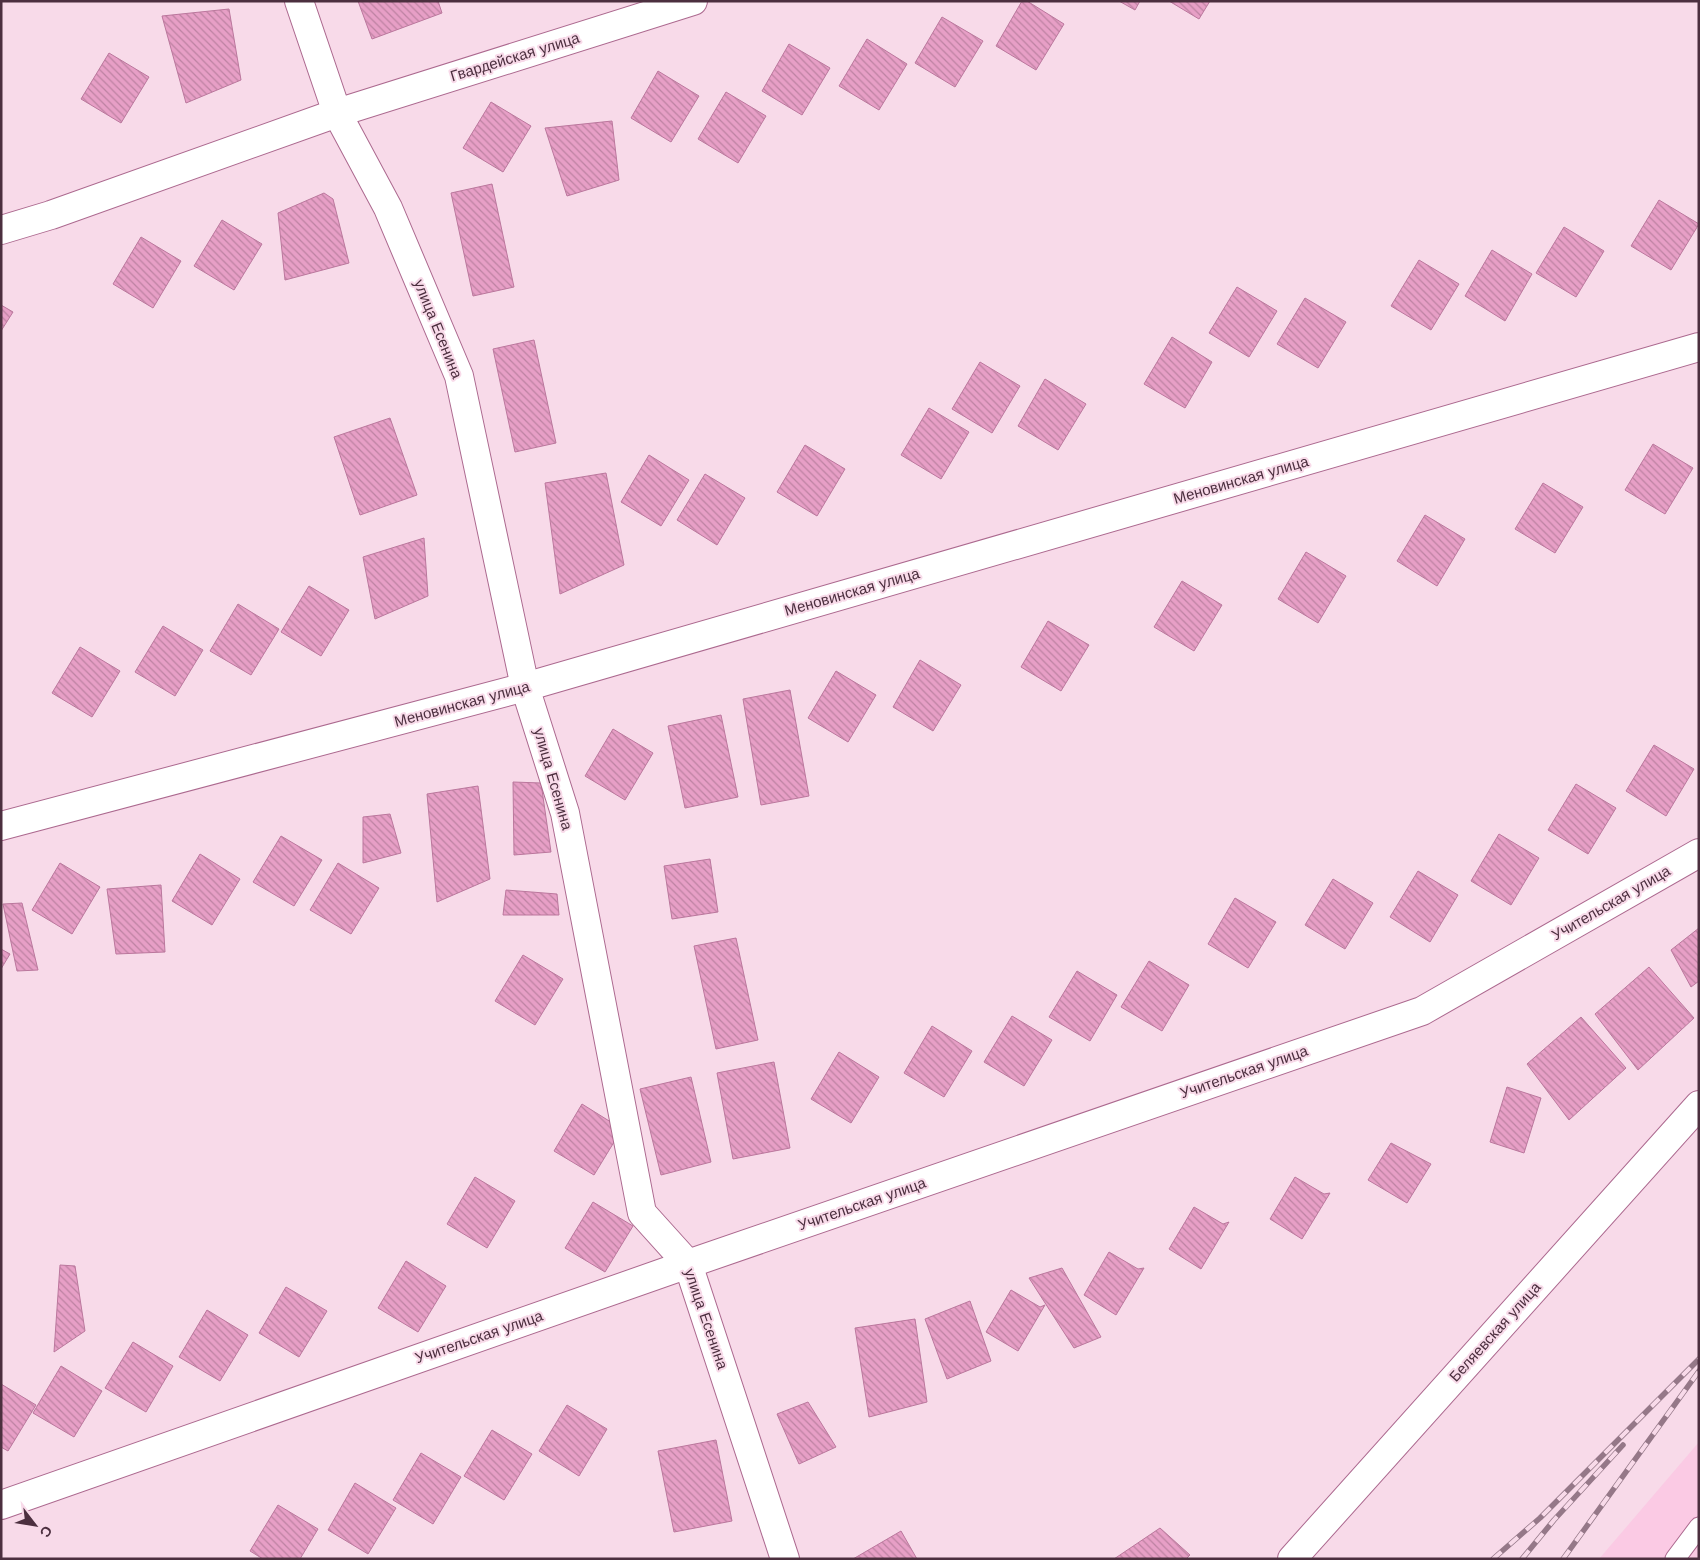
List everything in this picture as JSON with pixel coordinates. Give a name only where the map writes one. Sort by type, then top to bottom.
[{"type":"street","name":"улица Есенина","points":[[298,1],[338,113],[388,208],[459,376],[525,687],[565,813],[642,1212],[688,1264],[785,1559]]},
{"type":"street","name":"Гвардейская улица","points":[[1,230],[51,215],[338,113],[693,1]]},
{"type":"street","name":"Меновинская улица","points":[[1,826],[525,687],[1699,347]]},
{"type":"street","name":"Учительская улица","points":[[1,1505],[688,1264],[1422,1011],[1699,853]]},
{"type":"street","name":"Беляевская улица","points":[[1292,1559],[1699,1105]]},
{"type":"lane","points":[[1675,1559],[1699,1527]]},
{"type":"shaded area","points":[[1699,1442],[1699,1559],[1599,1559]]},
{"type":"building","points":[[358,1],[438,1],[442,13],[372,39]]},
{"type":"building","points":[[1022,1],[1027,1],[1064,24],[1036,70],[996,46]]},
{"type":"building","points":[[1119,1],[1140,1],[1135,10]]},
{"type":"building","points":[[1169,1],[1210,1],[1199,19]]},
{"type":"building","points":[[229,9],[241,80],[186,103],[162,16]]},
{"type":"building","points":[[942,17],[983,41],[955,87],[915,63]]},
{"type":"building","points":[[867,39],[907,64],[879,110],[839,86]]},
{"type":"building","points":[[789,44],[830,68],[802,115],[762,91]]},
{"type":"building","points":[[109,53],[149,77],[121,123],[81,99]]},
{"type":"building","points":[[658,71],[699,96],[671,142],[631,118]]},
{"type":"building","points":[[726,92],[766,116],[738,163],[698,139]]},
{"type":"building","points":[[491,102],[531,126],[503,172],[463,148]]},
{"type":"building","points":[[612,121],[619,180],[567,196],[545,128]]},
{"type":"building","points":[[492,184],[514,287],[473,296],[451,193]]},
{"type":"building","points":[[324,193],[333,199],[349,263],[285,280],[278,213]]},
{"type":"building","points":[[1659,200],[1699,224],[1671,270],[1631,246]]},
{"type":"building","points":[[222,220],[262,244],[234,290],[194,266]]},
{"type":"building","points":[[1564,227],[1604,251],[1576,297],[1536,273]]},
{"type":"building","points":[[141,237],[181,261],[153,308],[113,284]]},
{"type":"building","points":[[1492,250],[1532,274],[1505,321],[1465,296]]},
{"type":"building","points":[[1419,260],[1459,284],[1431,330],[1391,306]]},
{"type":"building","points":[[1237,287],[1277,311],[1249,357],[1209,333]]},
{"type":"building","points":[[1305,298],[1346,322],[1318,368],[1277,344]]},
{"type":"building","points":[[1,305],[13,312],[1,331]]},
{"type":"building","points":[[1172,337],[1212,362],[1185,408],[1144,384]]},
{"type":"building","points":[[534,340],[556,443],[515,452],[493,349]]},
{"type":"building","points":[[980,362],[1020,386],[992,433],[952,409]]},
{"type":"building","points":[[1045,379],[1086,404],[1058,450],[1018,426]]},
{"type":"building","points":[[929,408],[969,432],[941,479],[901,455]]},
{"type":"building","points":[[390,418],[417,495],[360,515],[334,437]]},
{"type":"building","points":[[1653,444],[1693,468],[1665,514],[1625,490]]},
{"type":"building","points":[[805,445],[845,469],[817,516],[777,492]]},
{"type":"building","points":[[649,455],[689,480],[661,526],[621,502]]},
{"type":"building","points":[[606,473],[624,565],[560,594],[545,483]]},
{"type":"building","points":[[705,474],[745,498],[717,545],[677,520]]},
{"type":"building","points":[[1543,483],[1583,507],[1555,553],[1515,529]]},
{"type":"building","points":[[1425,515],[1465,539],[1437,586],[1397,561]]},
{"type":"building","points":[[424,538],[428,596],[375,619],[363,557]]},
{"type":"building","points":[[1306,552],[1346,576],[1318,623],[1278,599]]},
{"type":"building","points":[[1182,581],[1222,605],[1194,651],[1154,627]]},
{"type":"building","points":[[309,586],[349,610],[321,656],[281,632]]},
{"type":"building","points":[[238,604],[279,629],[251,675],[210,651]]},
{"type":"building","points":[[1048,621],[1089,645],[1061,691],[1021,667]]},
{"type":"building","points":[[163,626],[203,650],[175,696],[135,672]]},
{"type":"building","points":[[80,647],[120,671],[92,717],[52,693]]},
{"type":"building","points":[[920,660],[961,685],[933,731],[893,707]]},
{"type":"building","points":[[836,671],[876,695],[848,742],[808,718]]},
{"type":"building","points":[[790,690],[809,796],[761,805],[743,699]]},
{"type":"building","points":[[721,715],[738,797],[685,808],[668,726]]},
{"type":"building","points":[[613,729],[653,753],[625,800],[585,776]]},
{"type":"building","points":[[1654,745],[1694,769],[1666,816],[1626,791]]},
{"type":"building","points":[[513,782],[541,783],[551,852],[514,855]]},
{"type":"building","points":[[1576,784],[1616,808],[1588,854],[1548,830]]},
{"type":"building","points":[[478,786],[490,879],[437,902],[427,794]]},
{"type":"building","points":[[390,814],[401,853],[363,863],[363,817]]},
{"type":"building","points":[[1499,834],[1539,858],[1511,905],[1471,881]]},
{"type":"building","points":[[281,836],[322,860],[294,906],[253,882]]},
{"type":"building","points":[[200,854],[240,879],[212,925],[172,901]]},
{"type":"building","points":[[710,859],[718,912],[672,919],[664,866]]},
{"type":"building","points":[[60,863],[100,887],[72,934],[32,910]]},
{"type":"building","points":[[338,863],[379,888],[351,934],[310,910]]},
{"type":"building","points":[[1418,871],[1458,895],[1430,942],[1390,917]]},
{"type":"building","points":[[1333,879],[1373,903],[1345,949],[1305,925]]},
{"type":"building","points":[[161,885],[165,952],[116,954],[107,889]]},
{"type":"building","points":[[506,890],[557,894],[559,915],[503,915]]},
{"type":"building","points":[[1235,898],[1276,922],[1248,968],[1208,944]]},
{"type":"building","points":[[22,903],[38,970],[17,971],[3,904]]},
{"type":"building","points":[[1699,928],[1699,981],[1691,987],[1671,950]]},
{"type":"building","points":[[736,938],[758,1040],[716,1049],[694,946]]},
{"type":"building","points":[[1,949],[10,954],[1,969]]},
{"type":"building","points":[[523,955],[563,979],[535,1025],[495,1001]]},
{"type":"building","points":[[1149,961],[1189,985],[1162,1031],[1121,1007]]},
{"type":"building","points":[[1649,967],[1694,1018],[1638,1070],[1595,1014]]},
{"type":"building","points":[[1077,971],[1117,995],[1090,1041],[1049,1017]]},
{"type":"building","points":[[1012,1016],[1052,1040],[1024,1086],[984,1062]]},
{"type":"building","points":[[1581,1017],[1626,1068],[1569,1120],[1527,1064]]},
{"type":"building","points":[[932,1026],[972,1051],[944,1097],[904,1073]]},
{"type":"building","points":[[839,1052],[879,1077],[851,1123],[811,1099]]},
{"type":"building","points":[[774,1062],[790,1148],[733,1159],[717,1073]]},
{"type":"building","points":[[691,1077],[711,1162],[661,1175],[640,1089]]},
{"type":"building","points":[[1507,1087],[1541,1098],[1524,1153],[1490,1142]]},
{"type":"building","points":[[582,1104],[622,1129],[594,1175],[554,1151]]},
{"type":"building","points":[[1391,1143],[1431,1164],[1407,1203],[1368,1180]]},
{"type":"building","points":[[475,1177],[515,1201],[487,1248],[447,1224]]},
{"type":"building","points":[[1295,1177],[1324,1194],[1330,1193],[1302,1239],[1270,1219]]},
{"type":"building","points":[[593,1202],[633,1226],[605,1272],[565,1248]]},
{"type":"building","points":[[1194,1207],[1223,1224],[1229,1222],[1201,1269],[1169,1249]]},
{"type":"building","points":[[1109,1252],[1138,1269],[1144,1268],[1116,1315],[1084,1295]]},
{"type":"building","points":[[406,1261],[446,1286],[418,1332],[378,1308]]},
{"type":"building","points":[[60,1265],[75,1266],[85,1331],[54,1352]]},
{"type":"building","points":[[1062,1268],[1101,1337],[1074,1348],[1029,1278]]},
{"type":"building","points":[[286,1287],[327,1311],[299,1357],[259,1333]]},
{"type":"building","points":[[1011,1290],[1040,1307],[1045,1305],[1018,1351],[986,1332]]},
{"type":"building","points":[[970,1301],[991,1361],[947,1379],[925,1319]]},
{"type":"building","points":[[207,1310],[248,1335],[220,1381],[179,1357]]},
{"type":"building","points":[[915,1319],[927,1402],[869,1417],[855,1328]]},
{"type":"building","points":[[133,1342],[173,1366],[146,1412],[105,1388]]},
{"type":"building","points":[[61,1366],[102,1391],[74,1437],[33,1413]]},
{"type":"building","points":[[1,1384],[36,1405],[8,1451],[1,1447]]},
{"type":"building","points":[[808,1402],[836,1447],[799,1464],[777,1414]]},
{"type":"building","points":[[567,1405],[607,1429],[579,1476],[539,1451]]},
{"type":"building","points":[[492,1430],[532,1454],[504,1500],[464,1476]]},
{"type":"building","points":[[716,1440],[732,1521],[674,1532],[658,1451]]},
{"type":"building","points":[[421,1453],[461,1477],[433,1524],[393,1500]]},
{"type":"building","points":[[355,1483],[396,1508],[368,1554],[328,1530]]},
{"type":"building","points":[[278,1505],[318,1529],[300,1559],[263,1559],[250,1551]]},
{"type":"building","points":[[1160,1528],[1190,1555],[1186,1559],[1114,1559]]},
{"type":"building","points":[[901,1531],[917,1559],[853,1559]]},
{"type":"railway","points":[[1493,1559],[1540,1518],[1699,1359]]},
{"type":"railway","points":[[1563,1559],[1699,1371]]},
{"type":"railway","points":[[1522,1559],[1554,1520],[1623,1445]]}]
